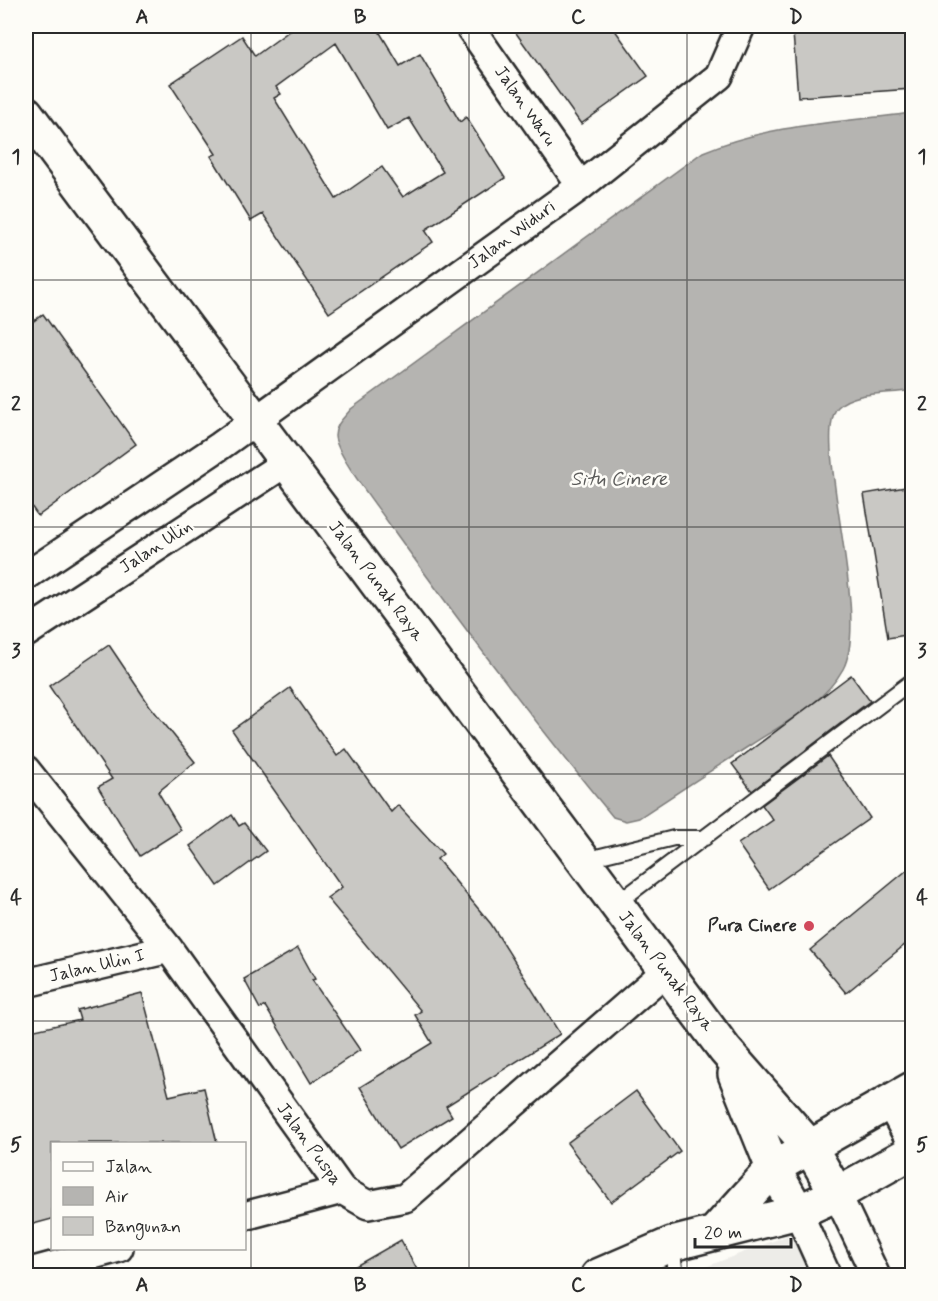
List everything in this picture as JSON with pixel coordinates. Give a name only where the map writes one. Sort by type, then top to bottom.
[{"type":"main road","name":"Jalan Punak Raya","points":[[26,113],[725,1050],[810,1147],[837,1194]]},
{"type":"main road","name":"Jalan Punak Raya","points":[[725,1050],[773,1168],[798,1212]]},
{"type":"main road","points":[[716,1231],[773,1168],[902,1095],[912,1138]]},
{"type":"main road","points":[[598,1275],[672,1244],[798,1212],[837,1194],[912,1152]]},
{"type":"street","name":"Jalan Waru","points":[[469,26],[581,186]]},
{"type":"street","name":"Jalan Widuri","points":[[255,418],[581,186],[719,76],[741,26]]},
{"type":"street","points":[[26,576],[220,446],[255,418]]},
{"type":"street","name":"Jalan Ulin","points":[[26,633],[287,462]]},
{"type":"street","name":"Jalan Puspa","points":[[26,770],[169,949],[342,1190],[368,1205],[405,1198],[666,971]]},
{"type":"street","name":"Jalan Ulin I","points":[[26,983],[169,949]]},
{"type":"street","points":[[246,1215],[342,1190]]},
{"type":"street","points":[[837,1194],[876,1275]]},
{"type":"street","points":[[798,1212],[828,1275]]},
{"type":"street","points":[[26,1273],[112,1250]]},
{"type":"lane","points":[[616,904],[912,681]]},
{"type":"lane","points":[[584,861],[674,838],[705,838]]},
{"type":"lane","points":[[672,1244],[676,1275]]},
{"type":"shaded area","points":[[794,1233],[814,1276],[682,1276]]},
{"type":"water","name":"Situ Cinere","points":[[912,113],[912,390],[854,398],[838,407],[831,424],[831,452],[851,609],[850,643],[843,669],[825,693],[801,713],[639,818],[626,821],[613,817],[500,675],[369,496],[337,445],[335,436],[337,428],[351,409],[703,152],[754,135],[806,125]]},
{"type":"building","points":[[296,26],[376,26],[400,66],[420,54],[460,122],[466,117],[505,178],[425,230],[433,242],[329,313],[263,214],[251,221],[211,156],[216,154],[170,84],[242,36],[255,56]],"holes":[[[336,43],[387,130],[409,118],[443,172],[403,197],[382,167],[336,199],[274,98],[281,94],[276,87]]]},
{"type":"building","points":[[511,26],[612,26],[648,76],[581,124]]},
{"type":"building","points":[[912,26],[912,89],[798,97],[793,33]]},
{"type":"building","points":[[43,314],[136,444],[38,516],[26,499],[26,327]]},
{"type":"building","points":[[912,486],[912,634],[888,638],[864,494]]},
{"type":"building","points":[[109,645],[150,706],[195,762],[158,792],[181,830],[140,856],[98,787],[112,779],[49,686]]},
{"type":"building","points":[[851,675],[870,701],[752,791],[732,764]]},
{"type":"building","points":[[290,688],[337,756],[346,749],[391,812],[398,805],[443,854],[437,859],[491,924],[560,1034],[446,1106],[452,1116],[398,1149],[360,1087],[432,1043],[415,1015],[421,1011],[327,898],[342,887],[232,730]]},
{"type":"building","points":[[828,756],[870,818],[769,889],[738,844],[773,820],[762,805]]},
{"type":"building","points":[[232,815],[239,826],[244,823],[266,851],[218,886],[190,846]]},
{"type":"building","points":[[912,866],[912,939],[846,993],[810,950]]},
{"type":"building","points":[[298,948],[315,979],[312,980],[360,1050],[311,1083],[265,1006],[260,1009],[244,979]]},
{"type":"building","points":[[142,993],[169,1096],[204,1088],[217,1142],[51,1142],[51,1219],[26,1226],[26,1032],[80,1020],[77,1010]]},
{"type":"building","points":[[636,1091],[680,1151],[611,1202],[567,1143]]},
{"type":"building","points":[[401,1240],[420,1275],[340,1275]]},
{"type":"place","name":"Pura Cinere","points":[[809,926]]}]
